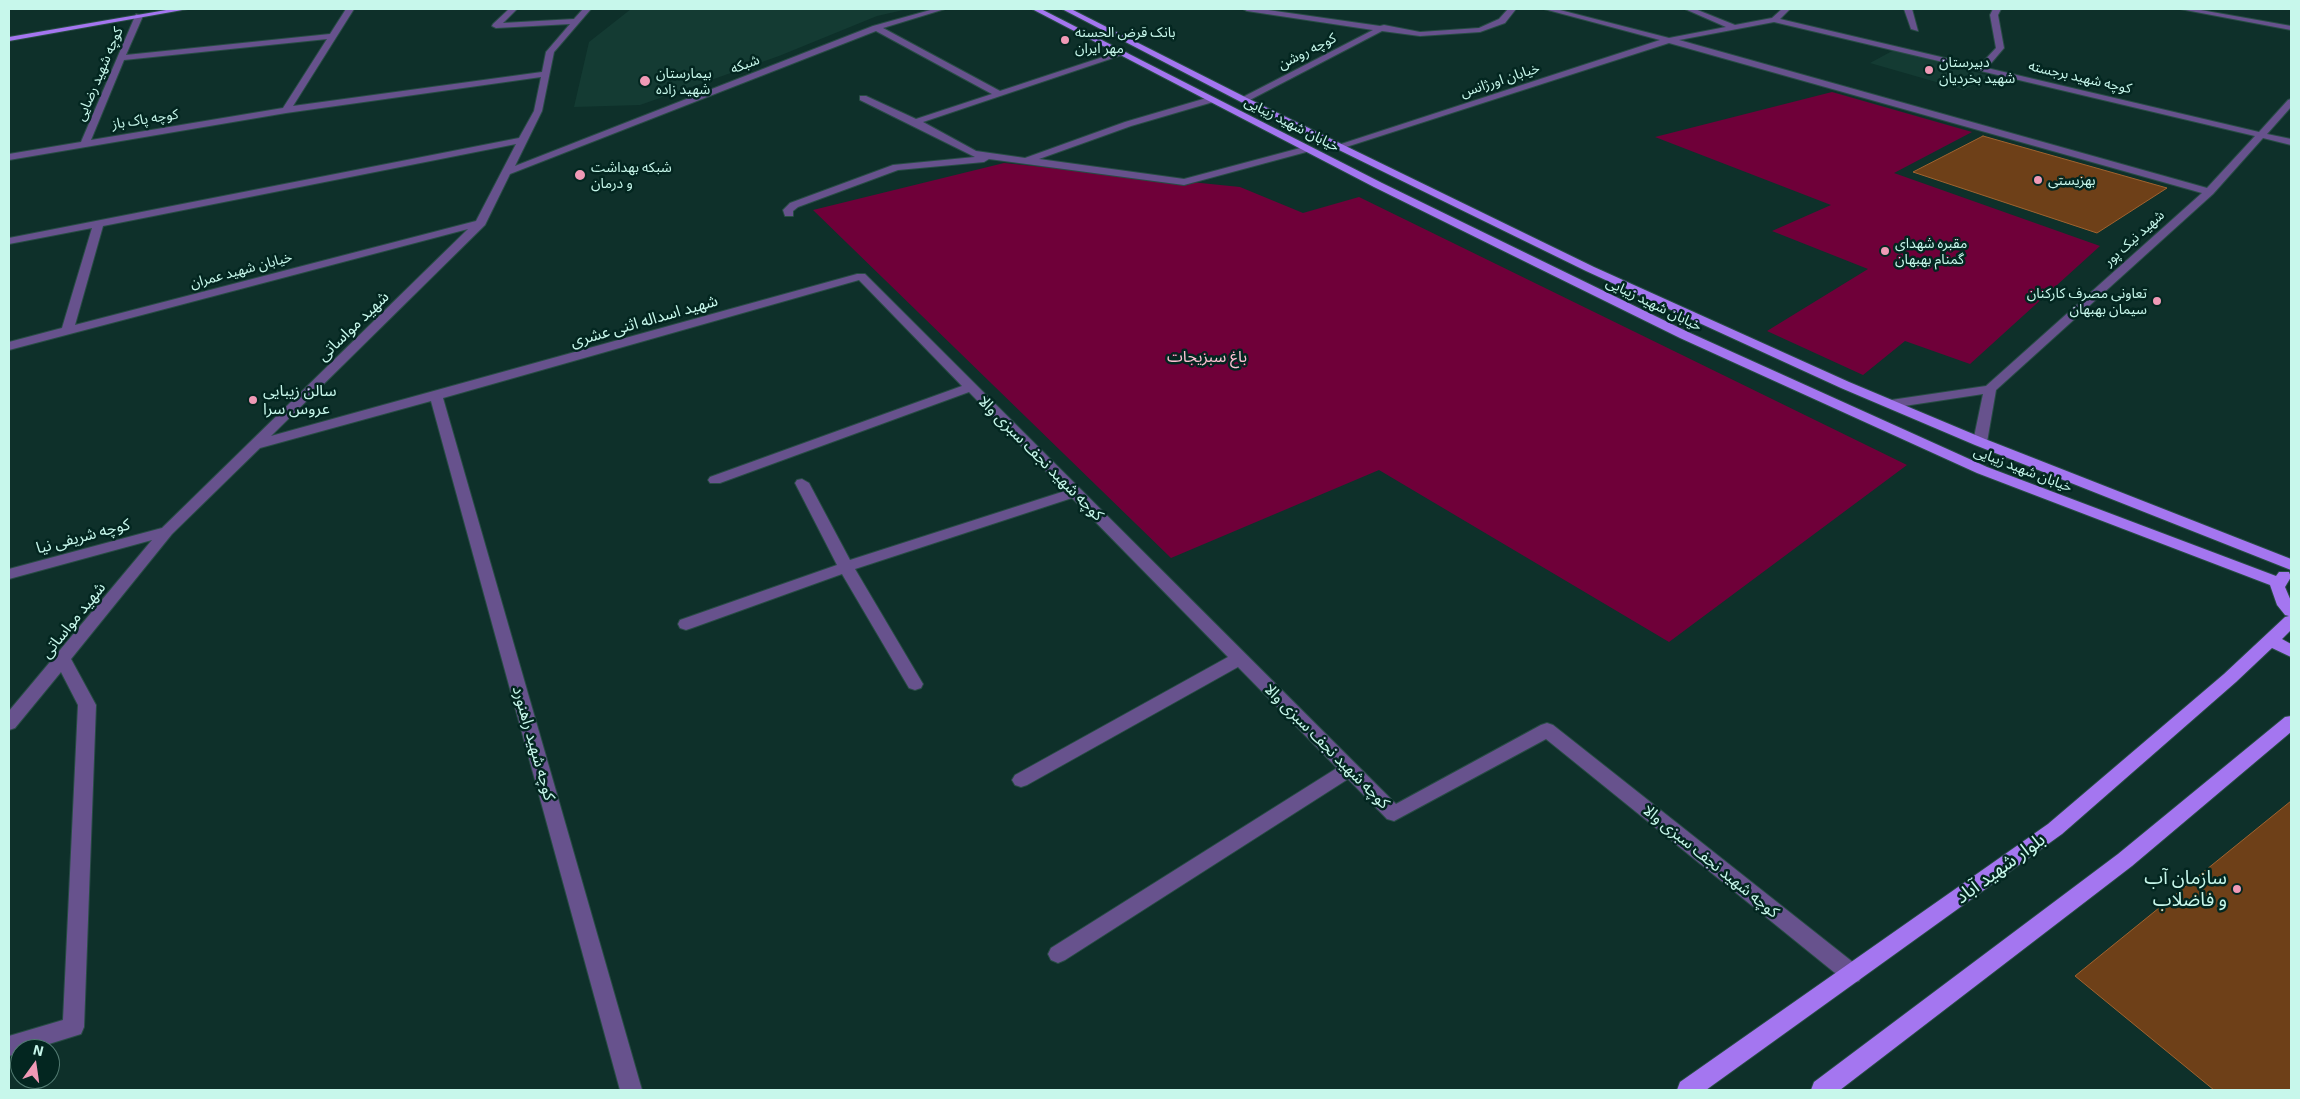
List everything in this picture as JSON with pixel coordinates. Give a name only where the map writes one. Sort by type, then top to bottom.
[{"type":"main road","points":[[9,31],[139,13],[184,9]]},
{"type":"main road","name":"خیابان شهید زیبایی","points":[[1036,9],[1307,149],[1684,336],[1982,470],[2279,583]]},
{"type":"main road","name":"خیابان شهید زیبایی","points":[[1066,9],[1244,100],[1590,269],[1980,442],[2291,565]]},
{"type":"main road","points":[[9,39],[139,13]]},
{"type":"main road","points":[[1426,209],[1450,200]]},
{"type":"main road","points":[[2291,572],[2282,577],[2277,587],[2283,601],[2291,610]]},
{"type":"main road","name":"بلوار شهید آباد","points":[[1688,1090],[2055,829],[2230,678],[2291,621]]},
{"type":"main road","points":[[2271,640],[2291,651]]},
{"type":"main road","points":[[1822,1090],[2126,860],[2291,722]]},
{"type":"street","points":[[286,110],[350,9]]},
{"type":"street","points":[[513,9],[496,26],[576,21]]},
{"type":"street","name":"شهید مواساتی","points":[[9,723],[167,531],[481,223],[538,111],[550,52],[587,9]]},
{"type":"street","name":"شبکه","points":[[506,172],[876,28],[940,9]]},
{"type":"street","points":[[1248,9],[1272,10],[1420,34],[1480,30],[1502,21],[1512,9]]},
{"type":"street","points":[[1548,9],[1669,40],[2209,192]]},
{"type":"street","points":[[1689,9],[1735,28]]},
{"type":"street","points":[[1774,20],[1786,9]]},
{"type":"street","points":[[1908,9],[1915,29]]},
{"type":"street","points":[[1982,68],[2000,48],[1994,15],[1997,9]]},
{"type":"street","points":[[2184,9],[2291,28]]},
{"type":"street","name":"کوچه شهید رضایی","points":[[85,143],[139,13]]},
{"type":"street","name":"خیابان اورژانس","points":[[1340,146],[1669,40],[1774,20]]},
{"type":"street","name":"کوچه شهید برجسته","points":[[1774,20],[2291,142]]},
{"type":"street","name":"کوچه روشن","points":[[1244,100],[1384,27]]},
{"type":"street","points":[[876,28],[999,94]]},
{"type":"street","points":[[121,58],[333,36]]},
{"type":"street","points":[[915,122],[1124,53]]},
{"type":"street","name":"کوچه پاک باز","points":[[9,157],[286,110],[545,74]]},
{"type":"street","points":[[863,98],[915,122],[974,154],[1184,182],[1307,149]]},
{"type":"street","points":[[1026,161],[1128,124],[1210,100]]},
{"type":"street","name":"شهید نیک پور","points":[[1990,389],[2209,192],[2291,102]]},
{"type":"street","points":[[9,241],[523,140]]},
{"type":"street","points":[[789,214],[788,210],[794,205],[902,166],[1000,158]]},
{"type":"street","name":"خیابان شهید عمران","points":[[9,346],[481,223]]},
{"type":"street","points":[[68,330],[98,224]]},
{"type":"street","name":"شهید اسداله اثنی عشری","points":[[255,445],[861,276]]},
{"type":"street","name":"کوچه شهید نجف سبزی والا","points":[[861,276],[1394,814],[1547,730],[1852,974]]},
{"type":"street","points":[[715,480],[970,387]]},
{"type":"street","points":[[1891,404],[1990,389],[1980,442]]},
{"type":"street","name":"کوچه شهید راهنورد","points":[[436,396],[631,1090]]},
{"type":"street","points":[[802,483],[846,567],[916,684]]},
{"type":"street","points":[[686,624],[846,567],[1075,492]]},
{"type":"street","name":"کوچه شریفی نیا","points":[[9,574],[167,531]]},
{"type":"street","points":[[1021,780],[1240,658]]},
{"type":"street","points":[[9,1046],[73,1027],[87,705],[62,659]]},
{"type":"street","points":[[1058,954],[1350,769]]},
{"type":"shaded area","name":"بیمارستان شهید زاده","points":[[631,9],[908,9],[877,16],[779,56],[640,105],[574,107],[589,42]]},
{"type":"shaded area","name":"دبیرستان شهید بخردیان","points":[[1894,50],[1990,76],[1964,90],[1870,63]]},
{"type":"green space","points":[[1832,92],[1972,132],[1894,173],[2100,246],[1970,364],[1905,341],[1863,375],[1767,331],[1868,269],[1772,231],[1831,205],[1655,137]]},
{"type":"green space","name":"باغ سبزیجات","points":[[1004,163],[1240,187],[1303,213],[1359,197],[1907,465],[1669,642],[1379,470],[1171,558],[813,210]]},
{"type":"building","name":"بهزیستی","points":[[1983,136],[2167,188],[2097,233],[1913,172]]},
{"type":"building","name":"سازمان آب و فاضلاب","points":[[2291,801],[2291,1090],[2214,1090],[2075,976]]},
{"type":"place","name":"بانک قرض الحسنه مهر ایران","points":[[1065,40]]},
{"type":"place","name":"دبیرستان شهید بخردیان","points":[[1929,70]]},
{"type":"place","name":"بیمارستان شهید زاده","points":[[645,81]]},
{"type":"place","name":"شبکه بهداشت و درمان","points":[[580,175]]},
{"type":"place","name":"بهزیستی","points":[[2038,180]]},
{"type":"place","name":"مقبره شهدای گمنام بهبهان","points":[[1885,251]]},
{"type":"place","name":"تعاونی مصرف کارکنان سیمان بهبهان","points":[[2157,301]]},
{"type":"place","name":"سالن زیبایی عروس سرا","points":[[253,400]]},
{"type":"place","name":"سازمان آب و فاضلاب","points":[[2237,889]]}]
